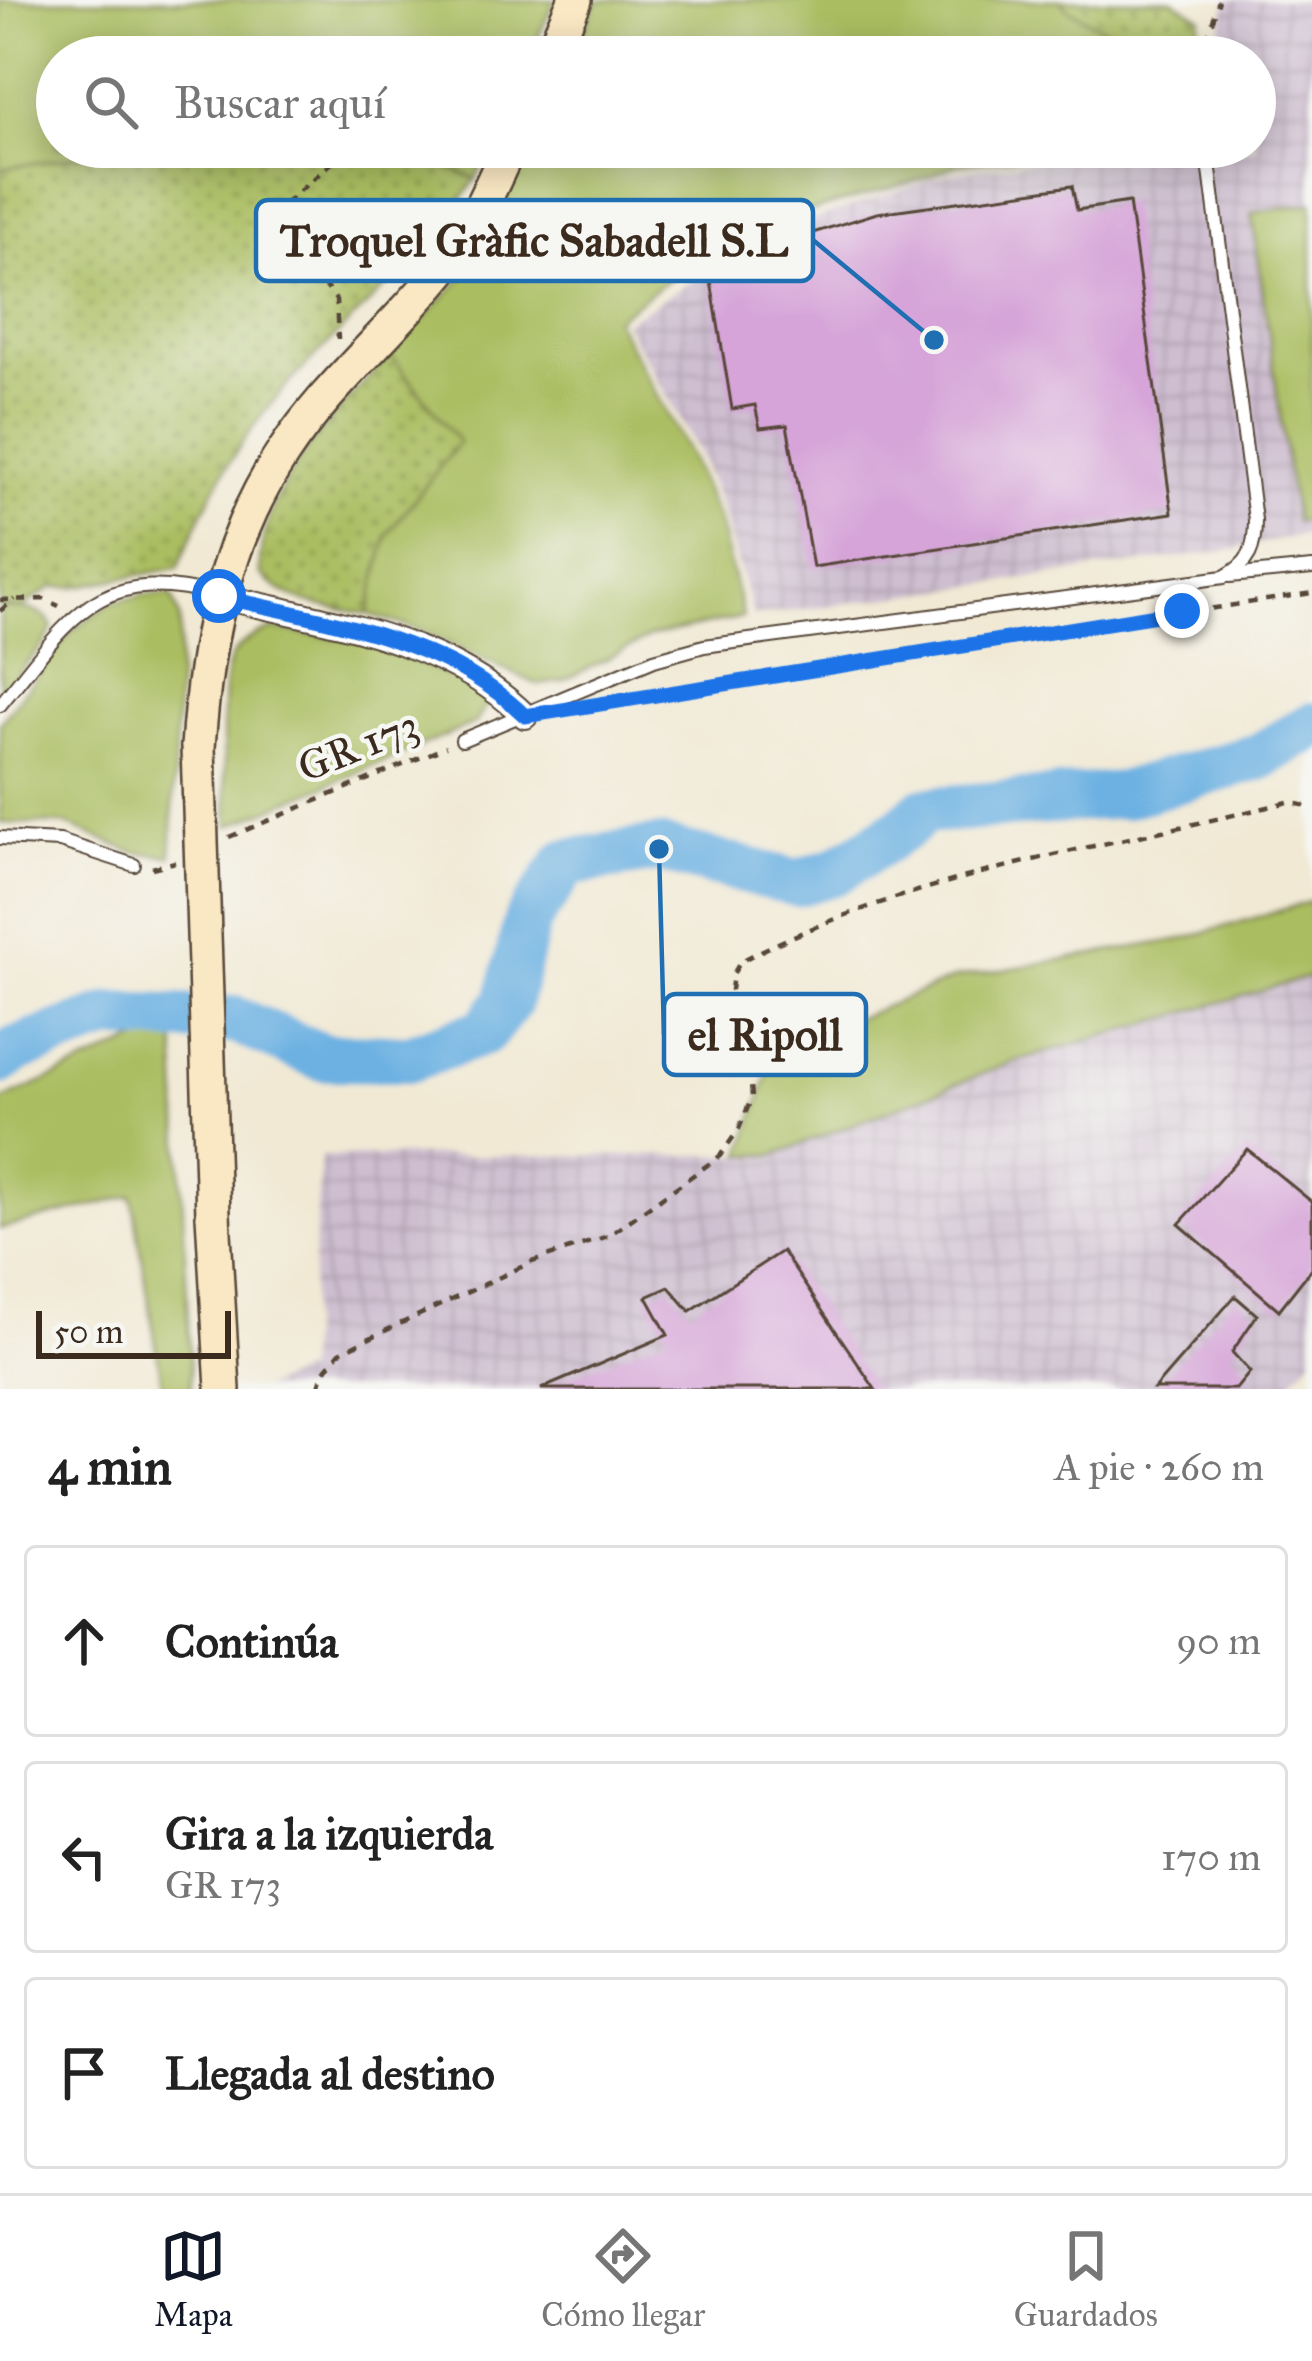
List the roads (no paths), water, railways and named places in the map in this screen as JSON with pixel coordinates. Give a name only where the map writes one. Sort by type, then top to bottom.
[{"type":"main road","points":[[559,36],[575,0]]},
{"type":"main road","points":[[223,1389],[198,747],[203,676],[219,596],[241,531],[268,476],[340,378],[443,267],[475,220],[499,168]]},
{"type":"street","points":[[219,596],[413,644],[475,675],[525,716]]},
{"type":"lane","points":[[1210,168],[1255,520],[1255,547],[1241,567],[1224,577]]},
{"type":"lane","name":"GR 173","points":[[462,740],[654,660],[704,646],[1312,568]]},
{"type":"lane","points":[[0,705],[75,616],[107,593],[169,584],[219,596]]},
{"type":"lane","points":[[0,838],[59,841],[140,867]]},
{"type":"waterway","points":[[0,1061],[18,1049],[111,1016],[235,1020],[322,1057],[410,1058],[484,1032],[508,1002],[527,921],[566,863],[659,849],[796,883],[834,872],[923,811],[1122,795],[1259,757],[1312,726]]},
{"type":"place","name":"Troquel Gràfic Sabadell S.L","points":[[934,340]]},
{"type":"place","name":"el Ripoll","points":[[659,849]]}]
